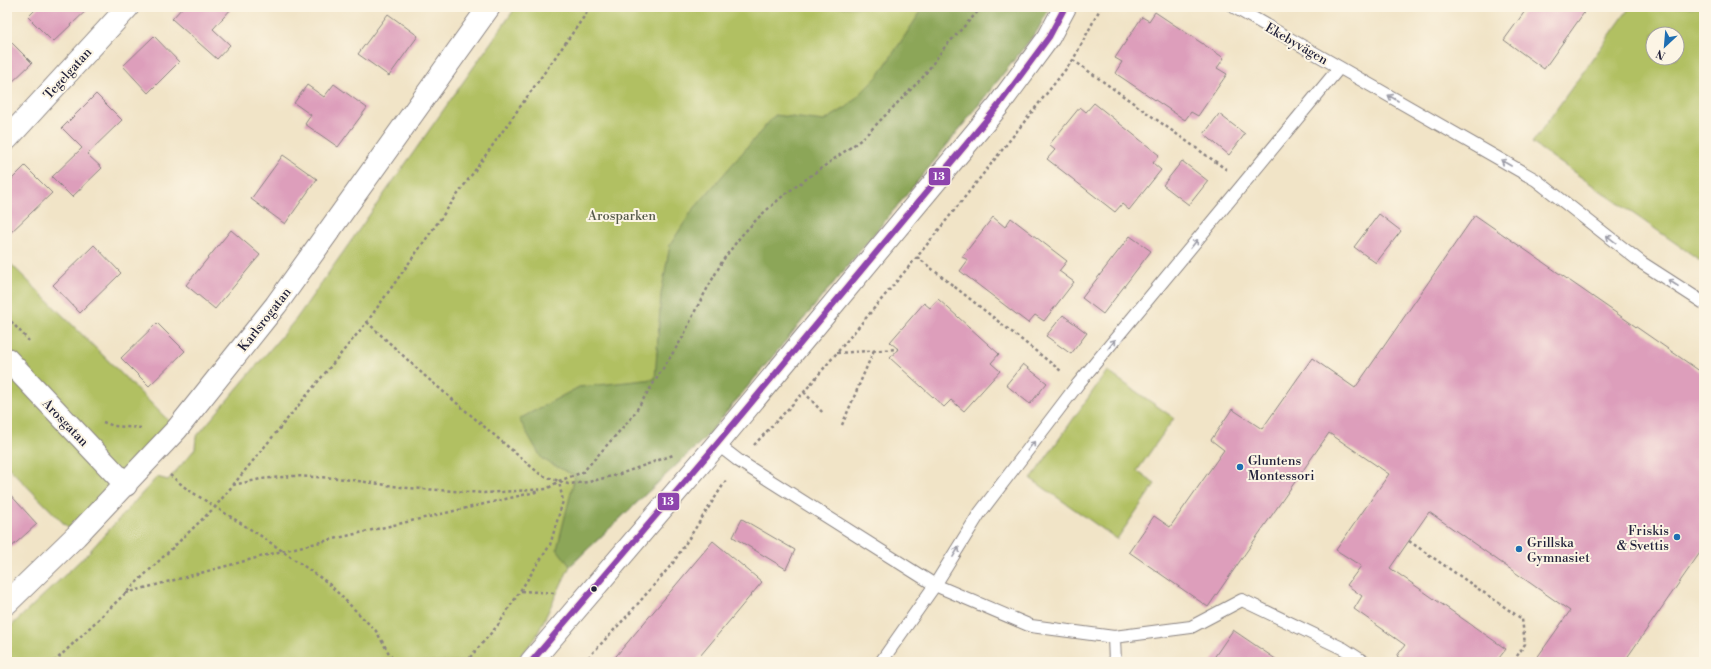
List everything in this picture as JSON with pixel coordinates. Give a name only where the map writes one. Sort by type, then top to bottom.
[{"type":"street","name":"Tegelgatan","points":[[7,139],[128,7]]},
{"type":"street","name":"Karlsrogatan","points":[[7,603],[76,536],[177,429],[276,305],[488,7]]},
{"type":"street","points":[[531,662],[717,444],[998,106],[1049,37],[1065,7]]},
{"type":"street","name":"Arosgatan","points":[[7,359],[126,484]]},
{"type":"lane","name":"Ekebyvägen","points":[[1234,7],[1536,180],[1642,263],[1704,303]]},
{"type":"lane","points":[[881,662],[935,585],[979,514],[1078,384],[1339,68]]},
{"type":"lane","points":[[717,444],[739,461],[935,585],[1031,626],[1114,637],[1191,626],[1242,600],[1344,649],[1364,662]]},
{"type":"lane","points":[[1114,637],[1115,662]]},
{"type":"path","points":[[54,662],[215,507],[367,322],[591,7]]},
{"type":"path","points":[[125,594],[282,551],[547,489],[559,481],[583,472],[632,417],[683,337],[696,309],[723,260],[741,236],[761,215],[784,195],[862,139],[922,77],[944,48],[982,7]]},
{"type":"path","points":[[584,662],[629,614],[673,562],[739,461],[804,392],[917,257],[1073,60],[1101,7]]},
{"type":"path","points":[[1073,60],[1244,183]]},
{"type":"path","points":[[917,257],[1078,384]]},
{"type":"path","points":[[7,317],[33,346]]},
{"type":"path","points":[[367,322],[425,376],[541,475],[568,484],[589,482],[620,474],[677,454]]},
{"type":"path","points":[[836,353],[898,349]]},
{"type":"path","points":[[842,425],[874,350]]},
{"type":"path","points":[[804,392],[823,413]]},
{"type":"path","points":[[97,419],[114,426],[141,428],[146,425]]},
{"type":"path","points":[[150,458],[187,489],[328,583],[376,631],[394,662]]},
{"type":"path","points":[[233,485],[261,479],[293,476],[337,478],[408,488],[484,493],[547,489]]},
{"type":"path","points":[[466,662],[498,625],[550,545],[563,501],[559,481]]},
{"type":"path","points":[[1409,541],[1522,619],[1525,644],[1513,662]]},
{"type":"path","points":[[521,591],[559,593]]},
{"type":"green space","name":"Arosparken","points":[[516,7],[1050,7],[1037,31],[931,165],[706,437],[570,566],[535,639],[514,662],[7,662],[7,630],[88,553],[157,477],[168,480],[195,449],[196,437],[296,319]]},
{"type":"green space","points":[[923,7],[1050,7],[1037,31],[931,165],[706,437],[570,566],[557,549],[575,476],[542,459],[519,419],[579,387],[655,379],[661,294],[670,245],[692,211],[775,115],[824,121],[847,107],[878,76]]},
{"type":"green space","points":[[1630,7],[1704,7],[1704,263],[1532,143]]},
{"type":"green space","points":[[7,260],[177,429],[76,536],[7,466]]},
{"type":"green space","points":[[1107,371],[1174,418],[1137,471],[1155,484],[1117,539],[1031,479]]},
{"type":"building","points":[[38,7],[90,7],[53,42],[28,17]]},
{"type":"building","points":[[183,7],[233,7],[213,29],[230,45],[217,59],[172,19]]},
{"type":"building","points":[[1528,7],[1588,7],[1544,69],[1504,40]]},
{"type":"building","points":[[1155,12],[1224,58],[1217,68],[1227,74],[1198,116],[1191,112],[1185,120],[1115,73],[1122,62],[1115,58],[1142,17],[1149,21]]},
{"type":"building","points":[[388,14],[418,36],[389,76],[358,54]]},
{"type":"building","points":[[154,36],[179,62],[148,93],[123,66]]},
{"type":"building","points":[[7,38],[32,63],[7,87]]},
{"type":"building","points":[[334,84],[367,108],[338,147],[305,124],[311,115],[294,103],[307,85],[324,97]]},
{"type":"building","points":[[96,94],[122,120],[87,154],[102,168],[72,197],[52,177],[82,148],[62,128]]},
{"type":"building","points":[[1094,103],[1159,155],[1153,163],[1161,170],[1129,210],[1122,204],[1115,212],[1047,159],[1055,150],[1049,145],[1080,107],[1086,112]]},
{"type":"building","points":[[1219,114],[1245,134],[1229,155],[1204,134]]},
{"type":"building","points":[[283,155],[317,179],[285,224],[251,199]]},
{"type":"building","points":[[1182,161],[1208,181],[1189,205],[1163,185]]},
{"type":"building","points":[[25,166],[52,193],[9,234],[7,233],[7,184]]},
{"type":"building","points":[[1379,214],[1401,231],[1376,263],[1354,247]]},
{"type":"building","points":[[1475,215],[1704,374],[1704,547],[1624,662],[1534,662],[1570,611],[1429,512],[1390,568],[1506,649],[1496,662],[1406,662],[1397,656],[1405,645],[1354,609],[1362,596],[1347,585],[1361,566],[1336,550],[1389,474],[1329,433],[1208,607],[1129,552],[1154,516],[1170,527],[1224,450],[1211,440],[1232,409],[1262,429],[1312,358],[1355,388]]},
{"type":"building","points":[[993,217],[1005,227],[1011,218],[1067,261],[1059,271],[1074,282],[1044,321],[1035,315],[1028,323],[960,271],[968,260],[962,257]]},
{"type":"building","points":[[231,230],[260,255],[215,309],[186,285]]},
{"type":"building","points":[[1130,236],[1151,251],[1103,314],[1082,298]]},
{"type":"building","points":[[94,245],[121,273],[80,313],[53,285]]},
{"type":"building","points":[[938,299],[999,354],[991,363],[1000,371],[964,411],[951,400],[944,407],[890,358],[898,349],[890,342],[924,303],[930,308]]},
{"type":"building","points":[[1063,315],[1087,333],[1071,354],[1046,336]]},
{"type":"building","points":[[157,323],[185,351],[149,386],[121,358]]},
{"type":"building","points":[[1023,364],[1047,383],[1030,404],[1006,385]]},
{"type":"building","points":[[7,491],[37,524],[7,551]]},
{"type":"building","points":[[742,519],[795,550],[786,569],[733,537]]},
{"type":"building","points":[[713,541],[762,582],[695,662],[611,662]]},
{"type":"building","points":[[1233,630],[1280,662],[1211,662]]},
{"type":"transit line","name":"13","points":[[531,662],[717,444],[998,106],[1049,37],[1065,7]]},
{"type":"place","name":"Gluntens Montessori","points":[[1240,467]]},
{"type":"place","name":"Friskis & Svettis","points":[[1677,537]]},
{"type":"place","name":"Grillska Gymnasiet","points":[[1519,549]]}]
